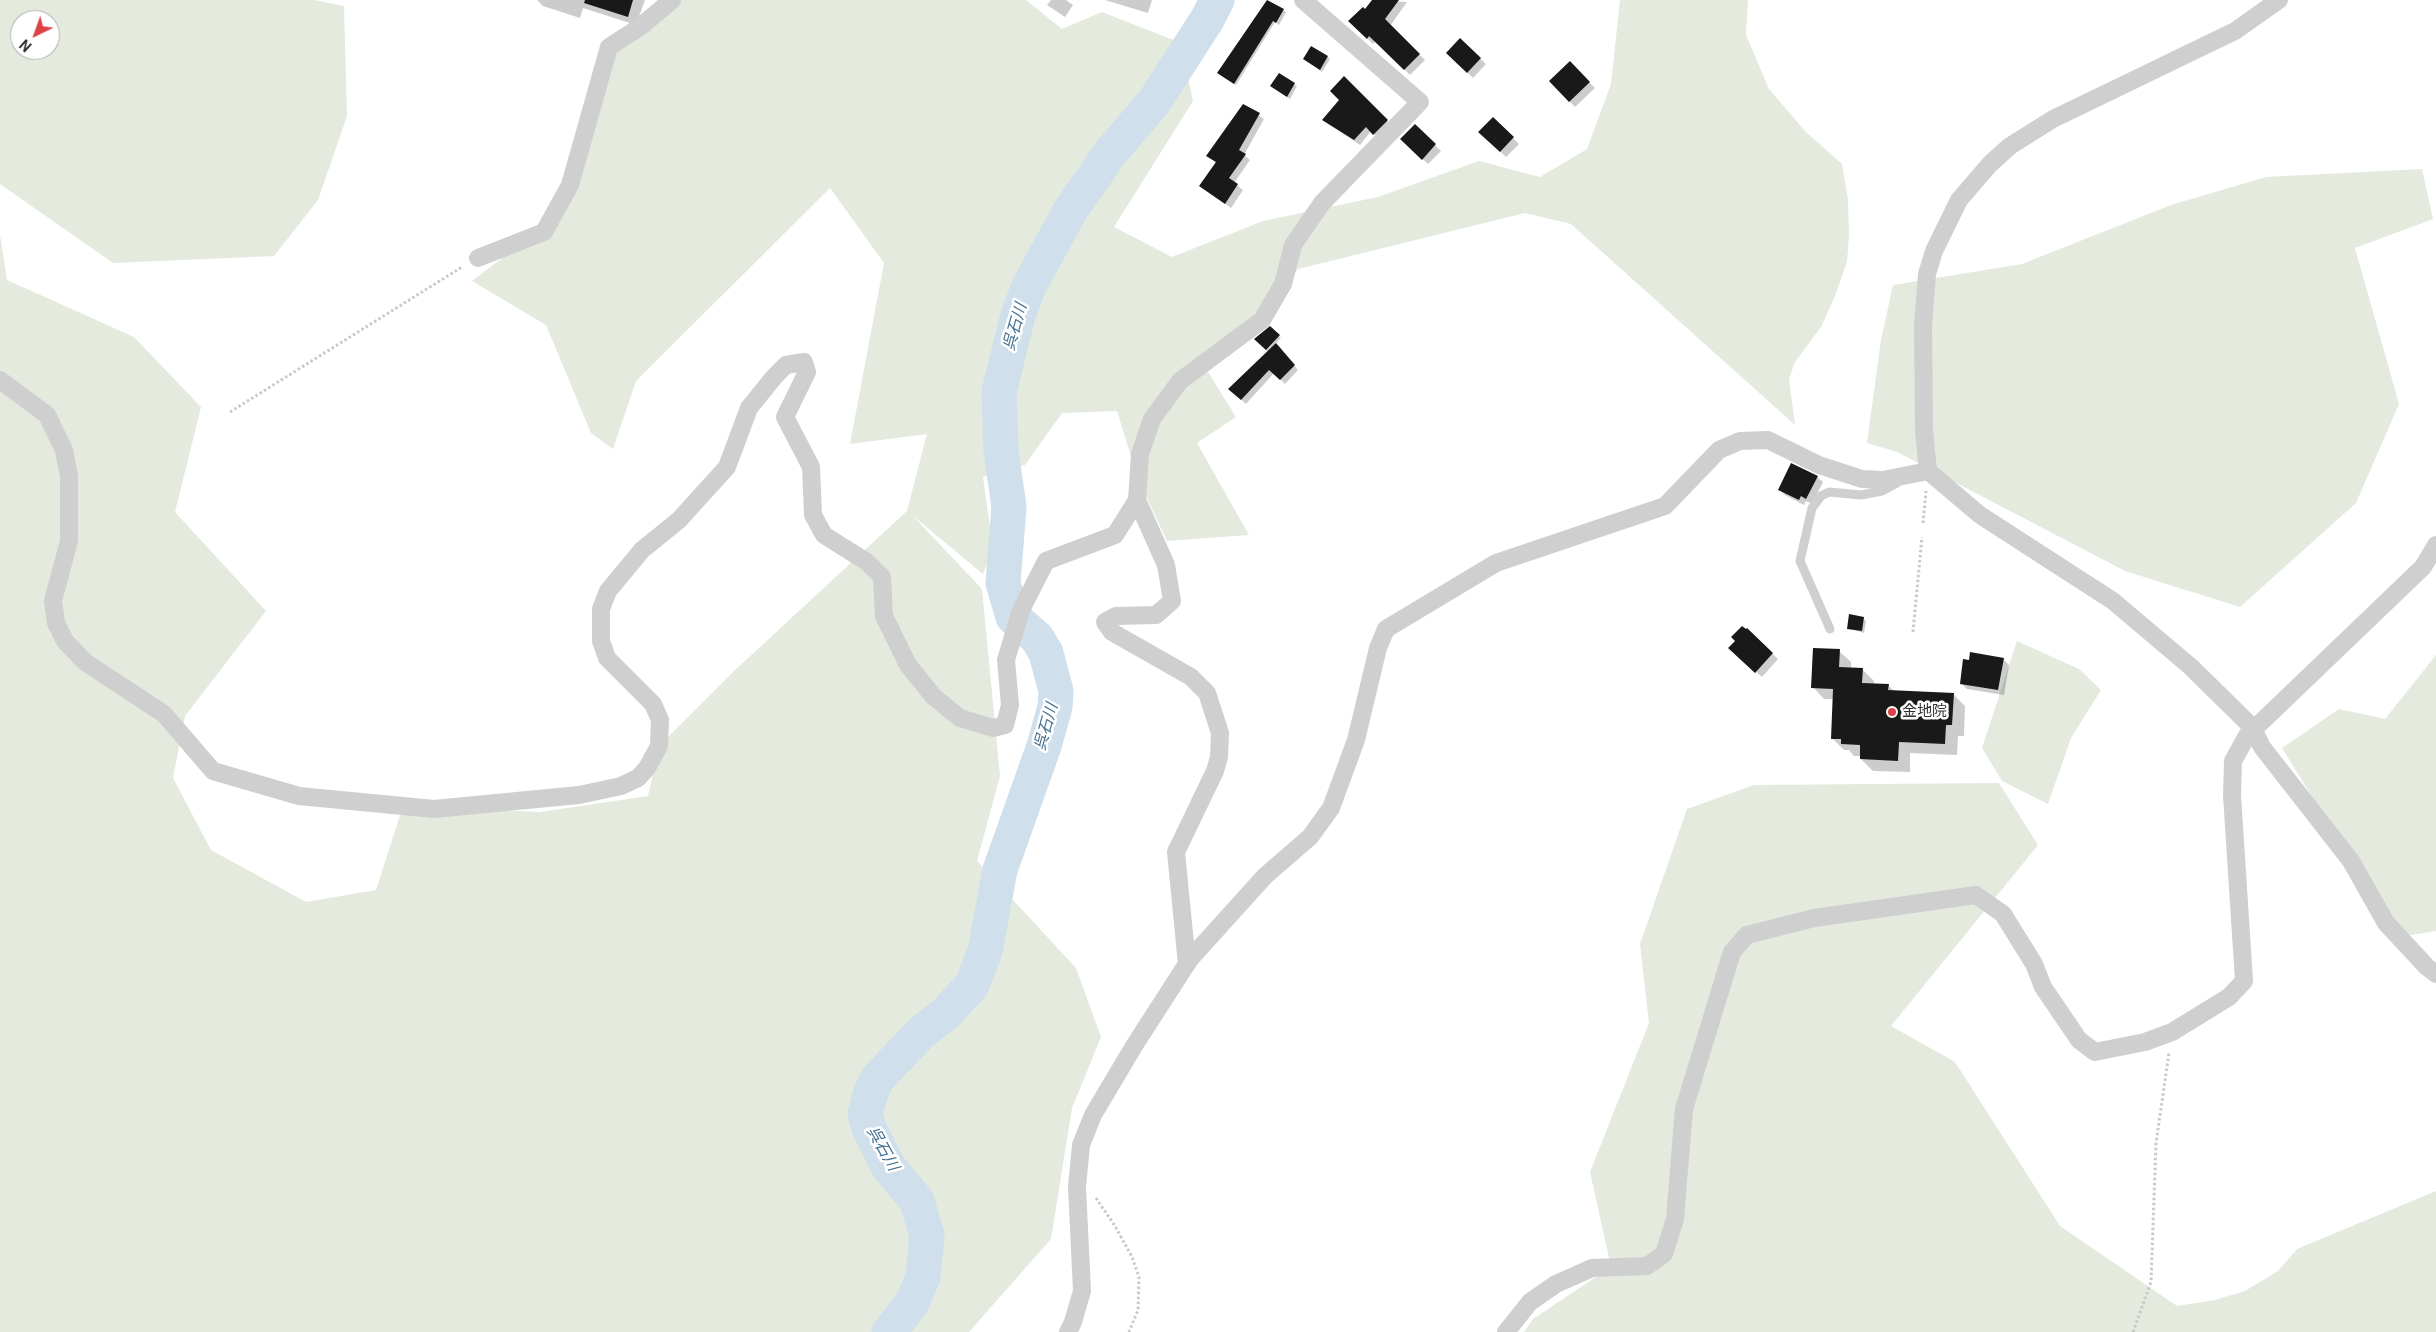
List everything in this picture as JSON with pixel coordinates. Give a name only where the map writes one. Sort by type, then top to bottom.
[{"type":"street","points":[[478,258],[544,232],[570,185],[609,47],[640,27],[672,0]]},
{"type":"street","points":[[1187,964],[1176,852],[1214,770],[1218,757],[1220,733],[1207,693],[1196,683],[1112,632],[1105,622],[1116,616],[1156,615],[1172,601],[1166,565],[1137,500],[1140,454],[1152,419],[1180,381],[1262,320],[1283,284],[1293,245],[1322,203],[1420,102],[1303,0]]},
{"type":"street","points":[[2279,0],[2235,31],[2053,118],[2010,146],[1990,164],[1960,200],[1934,251],[1927,274],[1923,325],[1924,430],[1928,471],[1980,515],[2113,601],[2191,667],[2252,729],[2262,747],[2351,860],[2386,922],[2436,974]]},
{"type":"street","points":[[0,380],[47,415],[64,450],[69,476],[69,541],[53,601],[56,623],[65,641],[86,662],[164,714],[212,771],[308,797],[434,809],[579,795],[621,786],[638,778],[647,768],[659,746],[660,720],[653,704],[607,658],[601,641],[601,609],[608,591],[642,550],[679,520],[727,467],[749,408],[786,364],[804,362],[807,372],[785,417],[811,467],[814,515],[824,535],[867,562],[882,577],[884,616],[908,665],[934,697],[960,718],[993,728],[1005,725],[1010,705],[1006,660],[1022,610],[1046,562],[1115,535],[1137,500]]},
{"type":"street","points":[[1068,1332],[1073,1322],[1082,1291],[1077,1187],[1081,1145],[1093,1115],[1134,1046],[1187,964],[1265,876],[1310,837],[1331,808],[1356,740],[1378,648],[1386,629],[1408,614],[1496,563],[1666,506],[1720,450],[1740,441],[1768,440],[1819,465],[1862,479],[1883,480],[1928,471]]},
{"type":"street","points":[[1506,1332],[1511,1323],[1530,1302],[1556,1284],[1592,1268],[1647,1266],[1664,1254],[1675,1219],[1684,1109],[1732,952],[1748,935],[1814,918],[1976,895],[2003,914],[2034,964],[2048,994],[2079,1040],[2095,1052],[2145,1042],[2172,1032],[2229,997],[2244,981],[2232,795],[2233,761],[2252,729],[2423,567],[2436,545]]},
{"type":"lane","points":[[1830,630],[1800,561],[1812,508],[1821,496],[1828,492],[1861,495],[1882,491],[1908,476]]},
{"type":"path","points":[[230,412],[478,258]]},
{"type":"path","points":[[1923,523],[1928,471]]},
{"type":"path","points":[[1913,632],[1922,537]]},
{"type":"path","points":[[2133,1332],[2151,1282],[2156,1143],[2172,1032]]},
{"type":"path","points":[[1078,1172],[1115,1226],[1132,1257],[1139,1277],[1138,1310],[1129,1332]]},
{"type":"shaded area","points":[[0,0],[314,0],[344,6],[347,116],[318,200],[274,256],[113,263],[0,184]]},
{"type":"shaded area","points":[[675,0],[1026,0],[1062,29],[1102,12],[1181,43],[1193,101],[1114,227],[1172,257],[1263,221],[1378,197],[1479,161],[1540,177],[1587,149],[1611,84],[1620,0],[1748,0],[1746,35],[1769,89],[1805,131],[1842,164],[1848,199],[1849,236],[1847,262],[1821,327],[1795,362],[1789,379],[1795,425],[1571,224],[1525,213],[1298,269],[1203,364],[1236,417],[1197,443],[1249,535],[1167,541],[1138,479],[1117,411],[1062,413],[1025,465],[983,477],[993,549],[983,574],[912,515],[982,589],[1000,776],[977,861],[1076,968],[1101,1037],[1072,1108],[1051,1239],[969,1332],[0,1332],[0,235],[7,280],[134,337],[201,407],[175,512],[266,611],[185,716],[173,778],[211,850],[306,902],[376,890],[403,806],[540,812],[648,796],[659,746],[734,671],[907,511],[927,434],[850,444],[884,263],[830,188],[636,381],[613,449],[591,433],[546,325],[472,281],[551,221],[609,47]]},
{"type":"shaded area","points":[[2422,169],[2433,219],[2355,248],[2399,404],[2356,503],[2240,607],[2125,571],[1897,452],[1867,443],[1881,340],[1893,285],[2022,264],[2171,205],[2266,177]]},
{"type":"shaded area","points":[[2017,641],[2079,669],[2101,690],[2071,738],[2048,804],[2002,781],[1982,748]]},
{"type":"shaded area","points":[[2436,655],[2436,931],[2399,937],[2282,748],[2339,709],[2385,719]]},
{"type":"shaded area","points":[[1999,783],[2038,845],[1891,1026],[1955,1062],[2060,1226],[2177,1306],[2215,1300],[2245,1291],[2278,1271],[2297,1249],[2436,1191],[2436,1332],[1524,1332],[1533,1319],[1611,1267],[1590,1172],[1649,1023],[1640,944],[1687,809],[1754,785]]},
{"type":"building","points":[[585,0],[633,0],[628,17],[584,3]]},
{"type":"building","points":[[1267,0],[1284,9],[1276,23],[1273,21],[1234,84],[1217,73]]},
{"type":"building","points":[[1372,0],[1399,0],[1385,19],[1420,54],[1404,70],[1369,36],[1367,39],[1348,21],[1363,7],[1365,9]]},
{"type":"building","points":[[1460,38],[1481,58],[1467,73],[1446,53]]},
{"type":"building","points":[[1311,46],[1328,56],[1320,70],[1303,59]]},
{"type":"building","points":[[1570,61],[1590,82],[1569,102],[1549,81]]},
{"type":"building","points":[[1279,73],[1295,83],[1287,97],[1270,86]]},
{"type":"building","points":[[1344,76],[1388,120],[1373,135],[1366,127],[1354,140],[1322,120],[1339,100],[1330,91]]},
{"type":"building","points":[[1243,104],[1260,113],[1239,150],[1246,154],[1229,178],[1238,184],[1225,204],[1199,186],[1216,162],[1206,156]]},
{"type":"building","points":[[1493,117],[1514,137],[1500,152],[1478,132]]},
{"type":"building","points":[[1415,124],[1436,144],[1422,160],[1400,139]]},
{"type":"building","points":[[1270,326],[1280,335],[1266,350],[1254,339]]},
{"type":"building","points":[[1276,343],[1295,365],[1280,380],[1269,370],[1241,400],[1228,389]]},
{"type":"building","points":[[1791,463],[1818,476],[1806,499],[1801,496],[1799,500],[1778,490]]},
{"type":"building","points":[[1849,614],[1864,617],[1862,631],[1847,629]]},
{"type":"building","points":[[1742,626],[1747,628],[1773,653],[1755,673],[1728,648],[1735,641],[1731,637]]},
{"type":"building","name":"金地院","points":[[1813,648],[1840,649],[1839,667],[1863,668],[1862,683],[1889,684],[1888,690],[1954,693],[1952,725],[1946,725],[1945,744],[1899,742],[1898,761],[1860,759],[1860,745],[1841,744],[1841,739],[1831,739],[1833,689],[1811,688]]},
{"type":"building","points":[[1970,652],[2004,658],[1998,690],[1960,684],[1963,659],[1969,660]]},
{"type":"waterway","name":"呉石川","points":[[889,1332],[912,1303],[923,1277],[927,1235],[917,1201],[888,1166],[869,1128],[865,1114],[871,1092],[878,1078],[921,1033],[946,1013],[972,985],[985,951],[1000,870],[1044,746],[1055,707],[1056,691],[1046,653],[1037,638],[1013,617],[1003,583],[1009,507],[1001,451],[999,392],[1018,315],[1029,286],[1070,211],[1111,152],[1154,102],[1208,18],[1217,0]]},
{"type":"place","name":"金地院","points":[[1892,712]]}]
